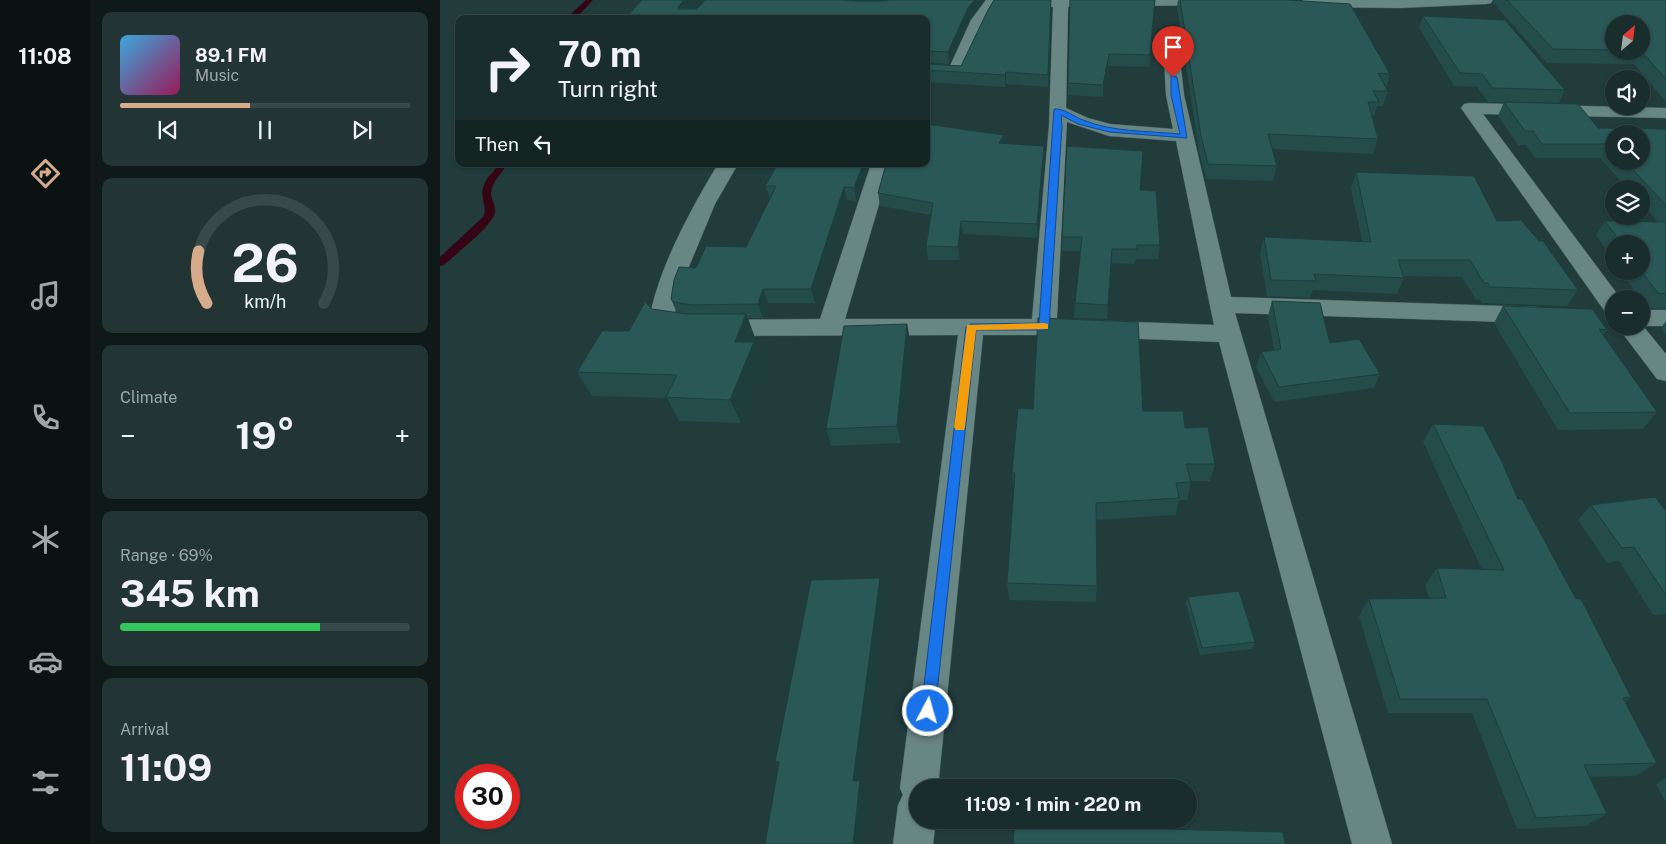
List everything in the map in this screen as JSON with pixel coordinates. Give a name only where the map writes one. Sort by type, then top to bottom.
[{"type":"street","points":[[930,69],[956,72],[979,20],[993,0]]},
{"type":"street","points":[[997,0],[1061,3],[1225,1]]},
{"type":"street","points":[[1290,2],[1400,4],[1486,0]]},
{"type":"street","points":[[1044,327],[1058,126],[1061,3]]},
{"type":"street","points":[[1172,59],[1175,95],[1221,305],[1372,844]]},
{"type":"street","points":[[1605,311],[1470,108],[1666,113]]},
{"type":"street","points":[[1057,110],[1081,122],[1109,130],[1184,136]]},
{"type":"street","points":[[726,167],[705,204],[666,293],[662,316],[673,326],[698,328],[1044,327],[1229,334]]},
{"type":"street","points":[[830,327],[880,167]]},
{"type":"street","points":[[1221,305],[1555,316]]},
{"type":"street","points":[[1650,318],[1666,318]]},
{"type":"street","points":[[920,779],[971,327]]},
{"type":"street","points":[[1636,335],[1666,372]]},
{"type":"street","points":[[913,844],[915,829]]},
{"type":"building","points":[[642,0],[684,0],[678,9],[697,9],[705,0],[975,0],[968,8],[948,52],[930,51],[930,15],[629,15]]},
{"type":"building","points":[[994,0],[1051,0],[1048,75],[1006,72],[1005,75],[930,70],[930,64],[961,66]]},
{"type":"building","points":[[1070,0],[1155,0],[1150,55],[1109,54],[1103,85],[1068,83]]},
{"type":"building","points":[[1180,0],[1287,0],[1350,4],[1390,74],[1378,73],[1388,91],[1373,91],[1379,102],[1368,102],[1378,139],[1268,134],[1277,166],[1208,164],[1201,136]]},
{"type":"building","points":[[1507,0],[1666,0],[1666,79],[1649,60],[1650,15],[1605,15],[1605,50],[1553,49]]},
{"type":"building","points":[[1423,16],[1505,20],[1565,90],[1493,88],[1482,74],[1460,73]]},
{"type":"building","points":[[1504,102],[1578,104],[1598,128],[1605,128],[1605,144],[1542,144],[1533,131],[1525,131]]},
{"type":"building","points":[[930,125],[1004,135],[999,143],[1044,146],[1037,224],[961,221],[958,247],[926,246],[933,203],[878,193],[885,167],[930,167]]},
{"type":"building","points":[[1650,129],[1666,129],[1666,205],[1650,188],[1650,180],[1643,180],[1633,170],[1650,170]]},
{"type":"building","points":[[1067,146],[1143,151],[1140,190],[1156,191],[1160,245],[1137,245],[1137,249],[1112,249],[1108,305],[1075,303],[1082,237],[1062,237]]},
{"type":"building","points":[[776,167],[862,167],[854,188],[844,187],[811,289],[763,289],[758,304],[692,305],[674,302],[671,299],[674,280],[679,267],[696,268],[706,246],[746,247],[776,186],[765,186]]},
{"type":"building","points":[[1356,172],[1474,176],[1497,221],[1521,220],[1539,241],[1543,241],[1578,290],[1490,287],[1488,283],[1484,283],[1470,260],[1398,260],[1404,278],[1314,274],[1316,281],[1271,280],[1264,237],[1371,242]]},
{"type":"building","points":[[1650,222],[1666,222],[1666,294],[1658,293],[1648,280],[1650,280],[1650,235],[1615,235],[1608,225],[1650,225]]},
{"type":"building","points":[[1272,301],[1320,303],[1330,343],[1359,339],[1380,374],[1279,387],[1261,352],[1281,349]]},
{"type":"building","points":[[645,302],[652,309],[687,314],[746,314],[735,342],[754,342],[730,400],[666,397],[677,375],[577,372],[602,331],[629,331]]},
{"type":"building","points":[[1503,306],[1592,309],[1605,327],[1605,330],[1599,329],[1657,412],[1570,413]]},
{"type":"building","points":[[1038,318],[1138,322],[1143,411],[1183,411],[1185,428],[1208,427],[1215,464],[1186,464],[1191,482],[1176,483],[1179,498],[1096,503],[1097,586],[1007,583],[1015,473],[1012,473],[1018,408],[1033,409]]},
{"type":"building","points":[[907,324],[897,426],[826,429],[844,326]]},
{"type":"building","points":[[1433,424],[1483,426],[1502,462],[1518,499],[1522,499],[1576,599],[1581,599],[1631,697],[1623,698],[1657,763],[1584,765],[1607,814],[1536,818],[1487,699],[1400,699],[1369,599],[1446,598],[1437,568],[1504,570]]},
{"type":"building","points":[[1655,497],[1666,511],[1666,595],[1634,547],[1622,548],[1591,505]]},
{"type":"building","points":[[880,578],[853,781],[860,781],[853,844],[765,844],[779,762],[775,762],[811,580]]},
{"type":"building","points":[[1239,591],[1255,642],[1202,648],[1188,597]]},
{"type":"building","points":[[1014,829],[1161,829],[1283,832],[1285,844],[1013,844]]},
{"type":"waterway","points":[[574,15],[590,0]]},
{"type":"waterway","points":[[440,263],[488,218],[490,213],[487,190],[489,183],[502,167]]},
{"type":"slow traffic","points":[[960,427],[971,327],[1044,327]]},
{"type":"route","points":[[928,711],[971,327],[1044,327],[1058,126],[1057,110],[1081,122],[1109,130],[1184,136],[1173,77]]}]
